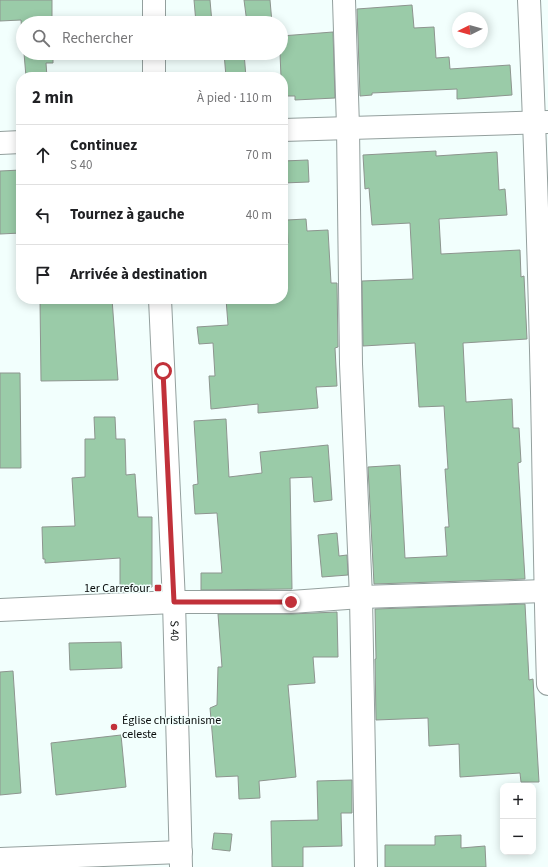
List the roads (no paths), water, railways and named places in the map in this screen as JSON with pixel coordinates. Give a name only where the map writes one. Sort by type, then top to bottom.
[{"type":"street","points":[[154,0],[154,16]]},
{"type":"street","points":[[344,0],[348,127],[351,364],[361,597],[366,867]]},
{"type":"street","points":[[529,0],[541,122],[542,391],[548,684]]},
{"type":"street","points":[[154,60],[154,72]]},
{"type":"street","points":[[288,130],[541,122]]},
{"type":"street","points":[[0,143],[16,142]]},
{"type":"street","name":"S 40","points":[[160,304],[174,602],[181,859]]},
{"type":"street","points":[[0,610],[174,602],[291,602],[361,597],[545,591]]},
{"type":"street","points":[[0,859],[181,859]]},
{"type":"place","name":"1er Carrefour","points":[[158,588]]},
{"type":"place","name":"Église christianisme celeste","points":[[114,727]]}]
